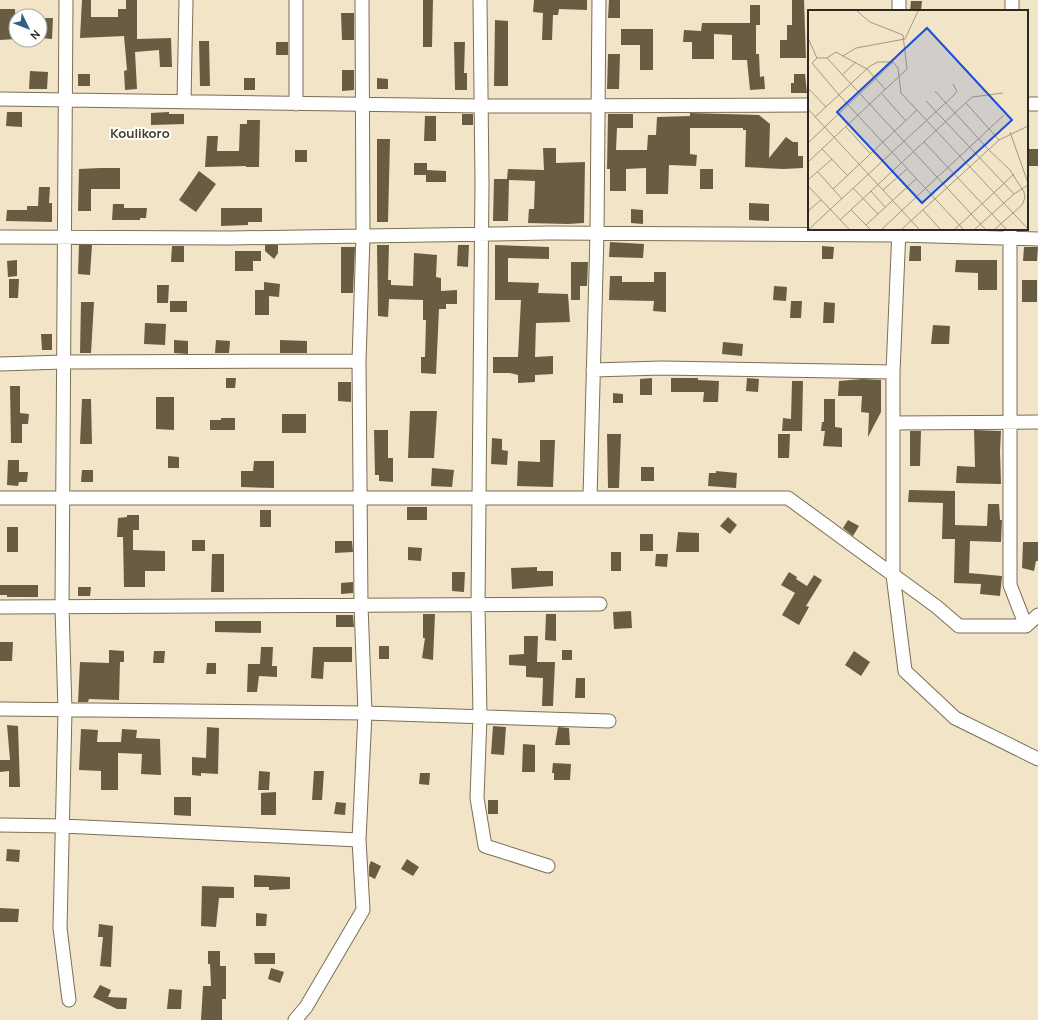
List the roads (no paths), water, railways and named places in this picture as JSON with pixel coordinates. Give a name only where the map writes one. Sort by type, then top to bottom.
[{"type":"street","points":[[66,0],[62,498],[62,607],[65,711],[60,928],[69,1000]]},
{"type":"street","points":[[184,102],[186,0]]},
{"type":"street","points":[[296,0],[296,104]]},
{"type":"street","points":[[295,1020],[306,1007],[363,910],[359,840],[365,713],[361,606],[359,361],[363,236],[362,0]]},
{"type":"street","points":[[480,0],[481,233],[478,498],[480,716],[477,798],[484,846],[548,866]]},
{"type":"street","points":[[590,498],[600,106],[599,0]]},
{"type":"street","points":[[0,99],[481,106],[808,105]]},
{"type":"street","points":[[0,237],[64,236],[231,238],[481,233],[899,232],[1010,233],[1038,239]]},
{"type":"street","points":[[899,232],[893,372],[893,574],[905,671],[955,718],[1038,759]]},
{"type":"street","points":[[1010,233],[1010,585],[1026,626]]},
{"type":"street","points":[[0,364],[63,362],[359,361]]},
{"type":"street","points":[[594,370],[662,368],[893,372]]},
{"type":"street","points":[[893,423],[1038,422]]},
{"type":"street","points":[[0,498],[788,498],[936,606],[959,626],[1026,626],[1038,615]]},
{"type":"street","points":[[0,607],[600,604]]},
{"type":"street","points":[[0,710],[365,713],[609,721]]},
{"type":"street","points":[[0,825],[63,826],[359,840]]},
{"type":"district","name":"Koulikoro","points":[[140,133]]}]
